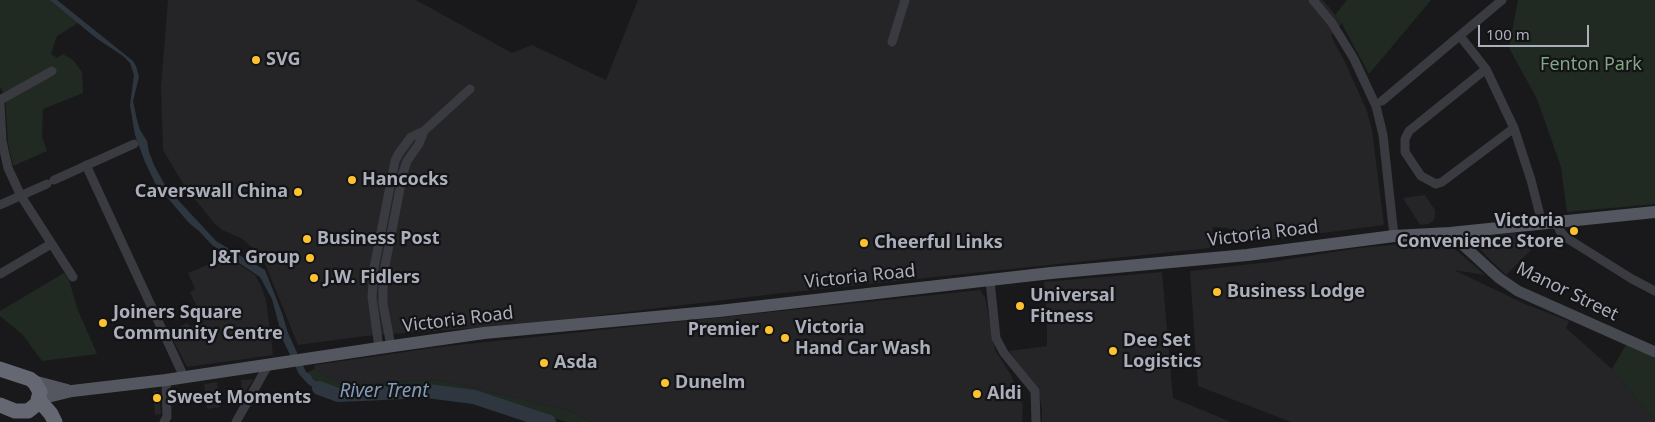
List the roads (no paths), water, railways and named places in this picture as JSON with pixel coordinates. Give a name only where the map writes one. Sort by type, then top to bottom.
[{"type":"highway","points":[[0,370],[33,381],[39,390],[39,399],[34,407],[28,411],[21,412],[0,405]]},
{"type":"highway","points":[[39,399],[52,419]]},
{"type":"highway","points":[[28,411],[52,419]]},
{"type":"main road","name":"Victoria Road","points":[[39,399],[66,392],[166,380],[484,333],[719,311],[1123,266],[1247,255],[1394,236],[1450,233],[1542,222],[1655,212]]},
{"type":"main road","name":"Victoria Road","points":[[33,381],[66,392]]},
{"type":"main road","points":[[52,419],[53,402],[66,392]]},
{"type":"street","points":[[892,42],[905,0]]},
{"type":"street","points":[[1313,0],[1332,23],[1354,59],[1376,106],[1383,135],[1394,236]]},
{"type":"street","points":[[1382,101],[1502,0]]},
{"type":"street","points":[[1460,36],[1486,69],[1514,128],[1542,222]]},
{"type":"street","points":[[1486,69],[1409,131],[1405,139],[1405,152],[1421,176],[1436,184],[1442,182],[1514,128]]},
{"type":"street","points":[[0,100],[52,71]]},
{"type":"street","points":[[385,347],[383,288],[385,266],[403,173],[407,161],[419,144],[424,131],[470,89]]},
{"type":"street","points":[[0,104],[1,142],[8,168],[21,196],[74,277]]},
{"type":"street","points":[[0,205],[134,144]]},
{"type":"street","points":[[86,165],[184,377]]},
{"type":"street","points":[[1556,221],[1565,237],[1632,280],[1655,291]]},
{"type":"street","name":"Manor Street","points":[[1450,233],[1499,278],[1518,291],[1655,352]]},
{"type":"street","points":[[0,274],[51,244]]},
{"type":"street","points":[[990,281],[996,338],[998,344],[1035,391],[1036,422]]},
{"type":"street","points":[[236,422],[268,365]]},
{"type":"street","points":[[164,422],[167,417],[166,380]]},
{"type":"waterway","name":"River Trent","points":[[319,388],[338,395],[427,391],[474,397],[549,422]]},
{"type":"place","name":"SVG","points":[[256,60]]},
{"type":"place","name":"Hancocks","points":[[352,180]]},
{"type":"place","name":"Caverswall China","points":[[298,192]]},
{"type":"place","name":"Victoria Convenience Store","points":[[1574,231]]},
{"type":"place","name":"Business Post","points":[[307,239]]},
{"type":"place","name":"Cheerful Links","points":[[864,243]]},
{"type":"place","name":"J&T Group","points":[[310,258]]},
{"type":"place","name":"J.W. Fidlers","points":[[314,278]]},
{"type":"place","name":"Business Lodge","points":[[1217,292]]},
{"type":"place","name":"Universal Fitness","points":[[1020,306]]},
{"type":"place","name":"Joiners Square Community Centre","points":[[103,323]]},
{"type":"place","name":"Premier","points":[[769,330]]},
{"type":"place","name":"Victoria Hand Car Wash","points":[[785,338]]},
{"type":"place","name":"Dee Set Logistics","points":[[1113,351]]},
{"type":"place","name":"Asda","points":[[544,363]]},
{"type":"place","name":"Dunelm","points":[[665,383]]},
{"type":"place","name":"Aldi","points":[[977,394]]},
{"type":"place","name":"Sweet Moments","points":[[157,398]]},
{"type":"park label","name":"Fenton Park","points":[[1591,65]]}]
